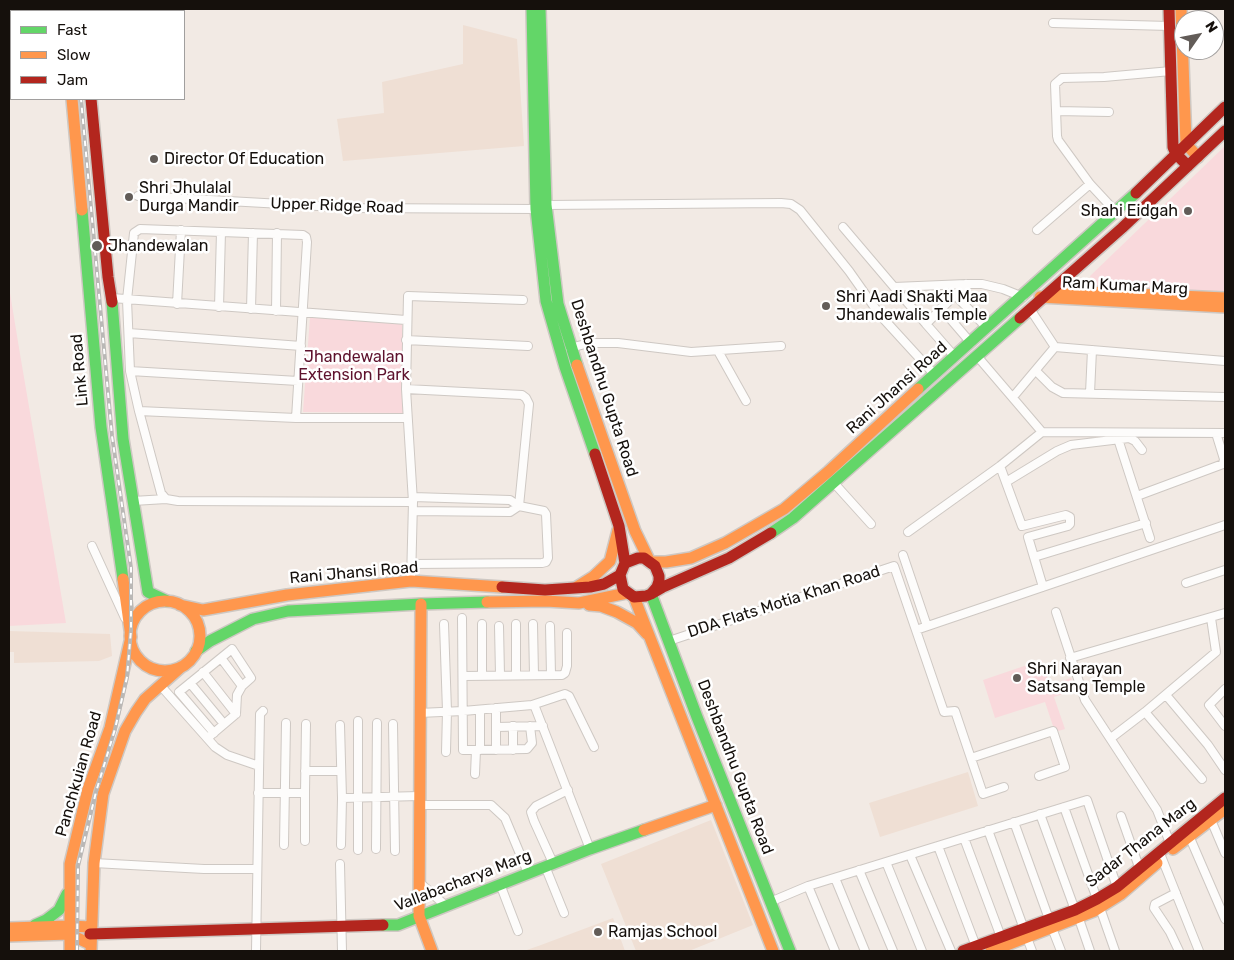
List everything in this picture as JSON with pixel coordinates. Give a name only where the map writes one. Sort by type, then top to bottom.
[{"type":"main road","name":"Deshbandhu Gupta Road","points":[[532,9],[546,301],[635,531],[650,562]]},
{"type":"main road","name":"Deshbandhu Gupta Road","points":[[540,9],[541,207],[558,304],[570,348],[570,365],[585,422],[619,526],[625,563]]},
{"type":"main road","points":[[1169,9],[1174,147],[1176,154],[1188,166]]},
{"type":"main road","points":[[1180,9],[1186,144],[1198,157]]},
{"type":"main road","name":"Link Road","points":[[72,100],[101,427],[131,637]]},
{"type":"main road","points":[[91,100],[108,278],[112,298],[123,439],[148,592],[180,605],[192,615],[199,629],[196,651],[190,661],[180,668],[164,671],[147,667],[135,655],[131,647],[131,637],[132,623],[140,611],[153,603],[168,601]]},
{"type":"main road","name":"Rani Jhansi Road","points":[[650,562],[666,562],[691,558],[725,543],[784,509],[829,471],[934,374],[1116,212],[1225,107]]},
{"type":"main road","name":"Rani Jhansi Road","points":[[651,594],[729,558],[793,518],[1122,228],[1225,131]]},
{"type":"main road","name":"Ram Kumar Marg","points":[[1027,293],[1225,308]]},
{"type":"main road","points":[[1047,294],[1225,298]]},
{"type":"main road","points":[[576,588],[593,577],[610,561],[619,526]]},
{"type":"main road","points":[[638,558],[644,558],[657,569],[659,576],[657,587],[651,594],[642,597],[631,595],[623,589],[620,575],[625,563],[638,558]]},
{"type":"main road","name":"Rani Jhansi Road","points":[[180,605],[203,610],[287,595],[411,582],[545,590],[576,588],[604,584],[620,575]]},
{"type":"main road","name":"Deshbandhu Gupta Road","points":[[651,594],[790,951]]},
{"type":"main road","name":"Deshbandhu Gupta Road","points":[[631,595],[652,639],[773,951]]},
{"type":"main road","name":"Rani Jhansi Road","points":[[196,651],[210,640],[253,620],[288,611],[421,604],[546,601],[579,603],[631,595]]},
{"type":"main road","points":[[579,603],[600,606],[617,612],[637,624],[652,639]]},
{"type":"main road","points":[[421,604],[419,916],[432,951]]},
{"type":"main road","name":"Panchkuian Road","points":[[70,951],[68,887],[70,864],[88,789],[110,728],[131,637]]},
{"type":"main road","name":"Panchkuian Road","points":[[90,939],[94,863],[103,794],[125,731],[145,699],[180,668]]},
{"type":"main road","name":"Sadar Thana Marg","points":[[991,951],[1050,923],[1077,914],[1129,888],[1170,843],[1225,798]]},
{"type":"main road","name":"Vallabacharya Marg","points":[[69,930],[90,939],[255,929],[398,925],[590,849],[716,806]]},
{"type":"main road","name":"Sadar Thana Marg","points":[[1098,904],[1140,867],[1190,838],[1225,810]]},
{"type":"main road","points":[[29,928],[46,920],[59,910],[67,895],[68,887]]},
{"type":"main road","points":[[9,928],[69,930],[90,939]]},
{"type":"main road","points":[[9,936],[69,930]]},
{"type":"main road","name":"Sadar Thana Marg","points":[[963,951],[1004,945]]},
{"type":"street","points":[[1054,23],[1170,26]]},
{"type":"street","points":[[1116,212],[1090,184],[1058,140],[1055,84],[1062,78],[1104,77],[1171,71]]},
{"type":"street","points":[[1056,112],[1109,112]]},
{"type":"street","points":[[1037,230],[1090,184]]},
{"type":"street","name":"Upper Ridge Road","points":[[138,196],[354,208],[791,204],[800,210],[849,271],[880,315],[934,374]]},
{"type":"street","points":[[843,227],[955,357]]},
{"type":"street","points":[[166,499],[158,486],[130,371],[127,300],[136,231],[140,228],[277,233],[303,235],[306,237],[304,312],[296,418]]},
{"type":"street","points":[[177,304],[181,230]]},
{"type":"street","points":[[219,307],[221,232]]},
{"type":"street","points":[[251,309],[253,233]]},
{"type":"street","points":[[276,311],[277,233]]},
{"type":"street","points":[[926,324],[966,284]]},
{"type":"street","points":[[894,287],[982,284],[1027,293]]},
{"type":"street","points":[[955,295],[987,328]]},
{"type":"street","points":[[411,582],[413,500],[406,389],[408,296],[523,300]]},
{"type":"street","points":[[112,298],[406,320]]},
{"type":"street","points":[[941,308],[971,343]]},
{"type":"street","points":[[1030,309],[1055,347]]},
{"type":"street","points":[[129,333],[300,346]]},
{"type":"street","points":[[406,340],[528,346]]},
{"type":"street","points":[[570,348],[589,343],[599,343],[691,352],[781,346]]},
{"type":"street","points":[[1055,347],[1225,361]]},
{"type":"street","points":[[1013,397],[1055,347]]},
{"type":"street","points":[[1090,393],[1092,350]]},
{"type":"street","points":[[718,351],[746,401]]},
{"type":"street","points":[[977,356],[1042,432]]},
{"type":"street","points":[[130,371],[298,380]]},
{"type":"street","points":[[1036,371],[1052,387],[1063,393],[1225,397]]},
{"type":"street","points":[[406,389],[522,395],[526,398],[529,404],[519,506]]},
{"type":"street","points":[[139,411],[296,418],[407,418]]},
{"type":"street","points":[[908,532],[1000,466],[1042,432],[1225,433]]},
{"type":"street","points":[[1137,496],[1211,470],[1222,464],[1224,459],[1216,433]]},
{"type":"street","points":[[1006,482],[1064,447],[1129,438],[1135,441],[1142,450]]},
{"type":"street","points":[[1118,439],[1150,538]]},
{"type":"street","points":[[1000,466],[1022,526],[1066,515],[1070,517],[1068,526],[1028,537],[1043,587]]},
{"type":"street","points":[[834,483],[871,524]]},
{"type":"street","points":[[133,501],[166,499],[178,501],[510,500],[519,506],[545,512],[548,558],[546,562],[412,564]]},
{"type":"street","points":[[413,511],[510,512],[519,506]]},
{"type":"street","points":[[1034,557],[1146,523]]},
{"type":"street","points":[[916,630],[1225,525]]},
{"type":"street","points":[[92,546],[123,613],[131,637]]},
{"type":"street","points":[[903,555],[927,626]]},
{"type":"street","name":"DDA Flats Motia Khan Road","points":[[669,641],[894,566],[944,712],[955,711],[983,794],[1004,787]]},
{"type":"street","points":[[1186,583],[1225,570]]},
{"type":"street","points":[[1056,612],[1085,700],[1157,810],[1170,843]]},
{"type":"street","points":[[1070,658],[1225,613]]},
{"type":"street","points":[[462,618],[463,750],[527,749],[532,743],[530,726]]},
{"type":"street","points":[[1111,738],[1166,695],[1216,652],[1211,618]]},
{"type":"street","points":[[444,624],[447,712],[446,752]]},
{"type":"street","points":[[482,624],[482,675]]},
{"type":"street","points":[[516,624],[516,675]]},
{"type":"street","points":[[533,624],[534,675]]},
{"type":"street","points":[[499,626],[500,675]]},
{"type":"street","points":[[550,626],[551,675]]},
{"type":"street","points":[[463,676],[562,675],[567,670],[567,633]]},
{"type":"street","points":[[236,714],[235,700],[242,686],[251,678],[232,649],[179,692],[210,736],[215,747],[226,756],[259,766]]},
{"type":"street","points":[[220,658],[242,686]]},
{"type":"street","points":[[204,672],[236,714]]},
{"type":"street","points":[[190,683],[224,724]]},
{"type":"street","points":[[160,685],[210,736]]},
{"type":"street","points":[[1225,689],[1209,705],[1225,726]]},
{"type":"street","points":[[419,713],[532,705],[565,694],[569,696],[594,747]]},
{"type":"street","points":[[1166,695],[1208,745],[1225,770]]},
{"type":"street","points":[[532,705],[538,710],[590,849]]},
{"type":"street","points":[[496,708],[496,750]]},
{"type":"street","points":[[475,774],[480,710]]},
{"type":"street","points":[[256,951],[260,714],[264,711]]},
{"type":"street","points":[[1145,712],[1202,779]]},
{"type":"street","points":[[210,736],[236,714]]},
{"type":"street","points":[[358,721],[358,850]]},
{"type":"street","points":[[284,845],[286,724]]},
{"type":"street","points":[[305,841],[306,724]]},
{"type":"street","points":[[376,849],[377,724]]},
{"type":"street","points":[[393,724],[395,851]]},
{"type":"street","points":[[340,725],[341,845]]},
{"type":"street","points":[[513,726],[513,750]]},
{"type":"street","points":[[496,727],[543,726]]},
{"type":"street","points":[[971,758],[1053,731],[1065,767],[1038,776]]},
{"type":"street","points":[[305,771],[341,771]]},
{"type":"street","points":[[564,913],[531,812],[536,806],[568,790]]},
{"type":"street","points":[[258,793],[305,794]]},
{"type":"street","points":[[342,798],[394,797],[419,801],[491,805],[505,818],[528,873]]},
{"type":"street","points":[[770,902],[808,886],[1087,800],[1117,887]]},
{"type":"street","points":[[1064,807],[1115,951]]},
{"type":"street","points":[[1040,814],[1090,951]]},
{"type":"street","points":[[1121,816],[1140,867]]},
{"type":"street","points":[[1211,820],[1225,853]]},
{"type":"street","points":[[1014,822],[1061,951]]},
{"type":"street","points":[[988,830],[1032,951]]},
{"type":"street","points":[[964,838],[1004,945]]},
{"type":"street","points":[[1190,838],[1225,918]]},
{"type":"street","points":[[938,846],[976,949]]},
{"type":"street","points":[[1161,854],[1199,951]]},
{"type":"street","points":[[910,855],[951,951]]},
{"type":"street","points":[[886,862],[922,951]]},
{"type":"street","points":[[94,863],[256,869]]},
{"type":"street","points":[[340,864],[342,951]]},
{"type":"street","points":[[859,870],[893,951]]},
{"type":"street","points":[[836,878],[865,951]]},
{"type":"street","points":[[419,882],[446,906]]},
{"type":"street","points":[[500,884],[518,931]]},
{"type":"street","points":[[808,886],[835,951]]},
{"type":"street","points":[[1176,893],[1158,902],[1154,908],[1170,932],[1179,951]]},
{"type":"shaded area","points":[[463,25],[517,39],[524,146],[343,161],[337,119],[384,113],[382,82],[463,64]]},
{"type":"shaded area","points":[[9,631],[110,634],[112,656],[99,661],[14,663],[14,652],[9,652]]},
{"type":"shaded area","points":[[968,772],[978,806],[880,837],[869,803]]},
{"type":"shaded area","points":[[711,820],[753,925],[689,951],[636,951],[601,864]]},
{"type":"shaded area","name":"Ramjas School","points":[[613,918],[625,951],[524,951],[541,945]]},
{"type":"green space","name":"Shahi Eidgah","points":[[1225,146],[1225,294],[1094,287],[1090,276]]},
{"type":"green space","points":[[9,287],[20,354],[66,623],[9,626]]},
{"type":"green space","name":"Jhandewalan Extension Park","points":[[310,317],[402,323],[403,413],[303,412]]},
{"type":"green space","points":[[1042,660],[1050,685],[1071,678],[1075,690],[1054,697],[1065,729],[1055,732],[1045,702],[995,718],[983,680]]},
{"type":"railway","points":[[77,951],[78,866],[127,677],[131,630],[131,568],[112,436],[81,100]]},
{"type":"traffic: fast","points":[[532,9],[536,209],[546,301],[565,367],[595,454]]},
{"type":"traffic: fast","points":[[540,9],[546,205],[558,304],[577,365]]},
{"type":"traffic: fast","points":[[918,389],[1136,193]]},
{"type":"traffic: fast","points":[[82,210],[101,427],[123,579]]},
{"type":"traffic: fast","points":[[112,302],[123,439],[148,592],[167,601]]},
{"type":"traffic: fast","points":[[771,533],[793,518],[1020,318]]},
{"type":"traffic: fast","points":[[651,594],[697,717],[790,951]]},
{"type":"traffic: fast","points":[[196,651],[210,641],[253,619],[288,611],[487,602]]},
{"type":"traffic: fast","points":[[383,925],[398,925],[590,849],[644,830]]},
{"type":"traffic: fast","points":[[35,925],[46,920],[59,910],[67,894]]},
{"type":"traffic: slow","points":[[1181,9],[1186,144],[1198,157]]},
{"type":"traffic: slow","points":[[72,100],[82,210]]},
{"type":"traffic: slow","points":[[1062,291],[1225,298]]},
{"type":"traffic: slow","points":[[1040,297],[1225,307]]},
{"type":"traffic: slow","points":[[577,365],[635,531],[650,562]]},
{"type":"traffic: slow","points":[[650,562],[666,562],[691,558],[725,543],[784,509],[829,471],[918,389]]},
{"type":"traffic: slow","points":[[577,587],[593,577],[610,561],[618,530]]},
{"type":"traffic: slow","points":[[70,951],[70,864],[88,789],[110,728],[131,637],[123,579]]},
{"type":"traffic: slow","points":[[180,605],[203,610],[287,595],[411,581],[502,587]]},
{"type":"traffic: slow","points":[[487,602],[546,601],[579,603],[627,593]]},
{"type":"traffic: slow","points":[[634,597],[773,951]]},
{"type":"traffic: slow","points":[[165,601],[178,604],[190,611],[197,623],[200,636],[197,649],[190,661],[178,668],[165,671],[152,668],[140,661],[133,649],[130,636],[133,623],[140,611],[152,604],[165,601]]},
{"type":"traffic: slow","points":[[421,604],[419,916],[432,951]]},
{"type":"traffic: slow","points":[[589,605],[601,606],[617,612],[637,623],[647,634]]},
{"type":"traffic: slow","points":[[91,951],[94,863],[103,794],[125,731],[136,712],[145,699],[180,668]]},
{"type":"traffic: slow","points":[[644,830],[716,805]]},
{"type":"traffic: slow","points":[[1173,849],[1225,809]]},
{"type":"traffic: slow","points":[[991,951],[1094,911],[1121,894],[1157,863]]},
{"type":"traffic: slow","points":[[9,928],[91,927]]},
{"type":"traffic: slow","points":[[9,936],[69,934],[90,944]]},
{"type":"traffic: jam","points":[[1169,9],[1173,147],[1176,154],[1188,166]]},
{"type":"traffic: jam","points":[[91,100],[112,302]]},
{"type":"traffic: jam","points":[[1136,193],[1225,107]]},
{"type":"traffic: jam","points":[[1020,318],[1122,228],[1225,131]]},
{"type":"traffic: jam","points":[[595,454],[619,526],[625,563]]},
{"type":"traffic: jam","points":[[651,594],[659,581],[655,566],[644,558],[638,558],[625,563],[620,575],[623,589],[634,597],[646,596],[651,594],[663,587],[729,558],[771,533]]},
{"type":"traffic: jam","points":[[502,587],[545,590],[590,587],[604,584],[620,575]]},
{"type":"traffic: jam","points":[[963,951],[1075,910],[1097,899],[1117,887],[1225,798]]},
{"type":"traffic: jam","points":[[90,934],[383,925]]},
{"type":"place","name":"Director Of Education","points":[[154,159]]},
{"type":"place","name":"Shri Jhulalal Durga Mandir","points":[[129,197]]},
{"type":"place","name":"Shahi Eidgah","points":[[1188,211]]},
{"type":"place","name":"Jhandewalan","points":[[97,246]]},
{"type":"place","name":"Shri Aadi Shakti Maa Jhandewalis Temple","points":[[826,306]]},
{"type":"place","name":"Shri Narayan Satsang Temple","points":[[1017,678]]},
{"type":"place","name":"Ramjas School","points":[[598,932]]}]
